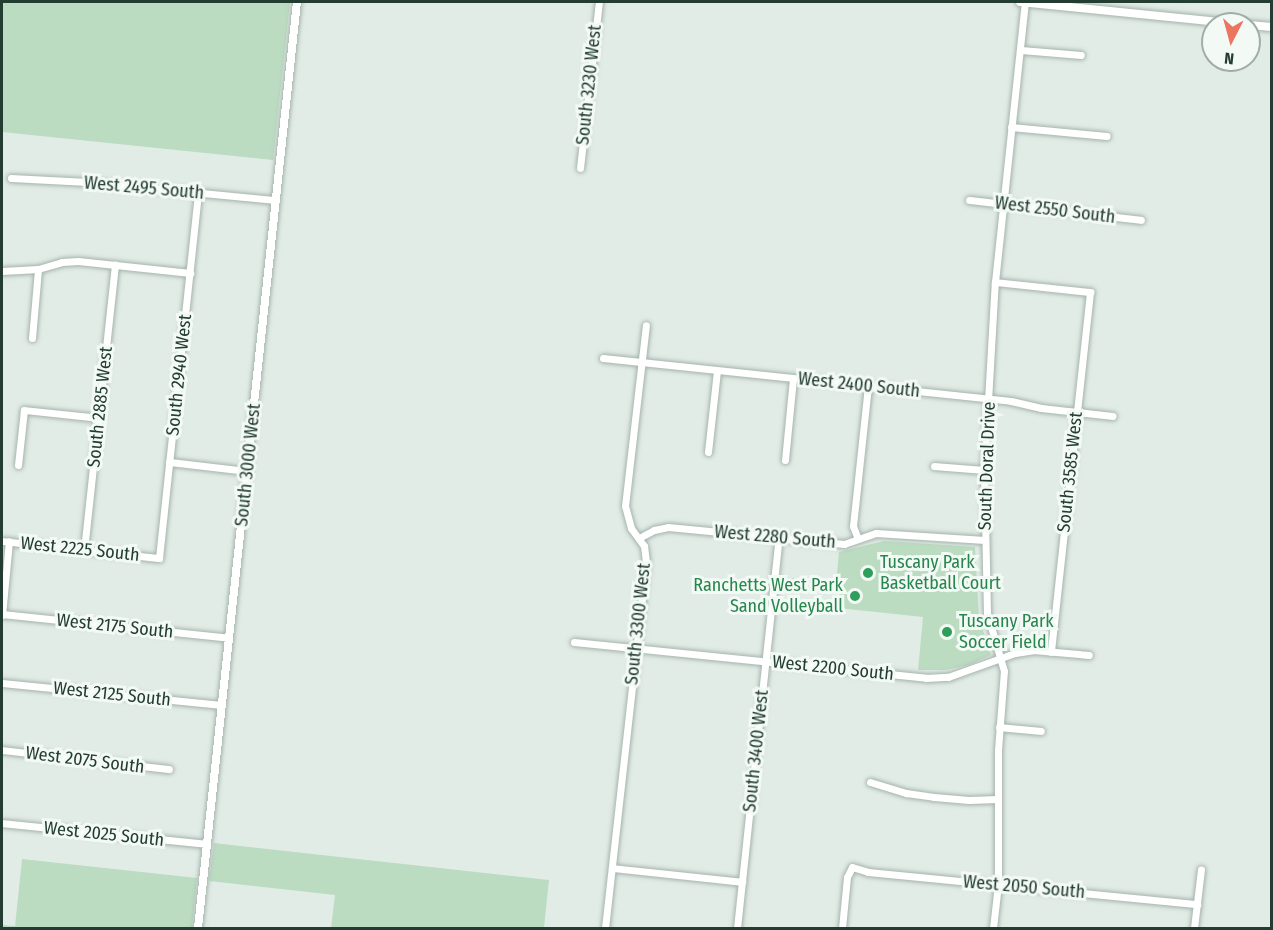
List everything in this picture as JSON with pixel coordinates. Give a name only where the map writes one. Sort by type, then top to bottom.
[{"type":"street","name":"South 3000 West","points":[[198,928],[297,2]]},
{"type":"street","name":"South 3230 West","points":[[580,168],[599,2]]},
{"type":"street","points":[[1020,2],[1201,20]]},
{"type":"street","name":"South Doral Drive","points":[[993,928],[998,884],[999,727],[1004,671],[987,613],[984,470],[995,282],[1025,2]]},
{"type":"street","points":[[1021,50],[1081,56]]},
{"type":"street","points":[[1011,127],[1107,136]]},
{"type":"street","name":"West 2495 South","points":[[11,177],[276,200]]},
{"type":"street","name":"South 2940 West","points":[[159,558],[198,193]]},
{"type":"street","name":"West 2550 South","points":[[969,200],[1141,220]]},
{"type":"street","points":[[2,271],[38,269],[78,261],[190,273]]},
{"type":"street","name":"South 2885 West","points":[[84,550],[115,265]]},
{"type":"street","points":[[32,338],[38,269]]},
{"type":"street","name":"South 3585 West","points":[[995,282],[1090,292],[1051,652]]},
{"type":"street","name":"South 3300 West","points":[[605,928],[646,562],[644,546],[627,518],[625,506],[646,325]]},
{"type":"street","name":"West 2400 South","points":[[603,358],[988,398],[1113,416]]},
{"type":"street","points":[[708,452],[717,370]]},
{"type":"street","points":[[784,460],[793,378]]},
{"type":"street","points":[[858,539],[853,526],[867,385]]},
{"type":"street","points":[[18,465],[24,410],[99,418]]},
{"type":"street","points":[[170,462],[247,471]]},
{"type":"street","points":[[934,466],[984,470]]},
{"type":"street","name":"West 2280 South","points":[[639,538],[654,530],[668,527],[844,544],[876,533],[985,540]]},
{"type":"street","name":"South 3400 West","points":[[736,928],[779,538]]},
{"type":"street","points":[[2,614],[5,541]]},
{"type":"street","name":"West 2225 South","points":[[5,541],[159,558]]},
{"type":"street","name":"West 2175 South","points":[[2,614],[229,638]]},
{"type":"street","name":"West 2200 South","points":[[573,642],[926,678],[948,677],[1033,650],[1089,655]]},
{"type":"street","name":"West 2125 South","points":[[2,683],[222,705]]},
{"type":"street","points":[[999,727],[1041,731]]},
{"type":"street","name":"West 2075 South","points":[[2,750],[169,770]]},
{"type":"street","points":[[870,782],[906,793],[934,797],[969,800],[998,799]]},
{"type":"street","name":"West 2025 South","points":[[2,824],[207,844]]},
{"type":"street","name":"West 2050 South","points":[[842,928],[847,877],[852,867],[868,872],[1197,903]]},
{"type":"street","points":[[612,868],[742,882]]},
{"type":"street","points":[[1194,928],[1201,869]]},
{"type":"green space","points":[[2,2],[290,2],[273,160],[2,132]]},
{"type":"green space","points":[[884,541],[975,547],[979,618],[991,655],[968,665],[946,670],[918,670],[923,617],[838,608],[840,586],[781,580],[781,577],[836,583],[839,552]]},
{"type":"green space","points":[[214,843],[549,880],[544,928],[331,928],[335,895],[209,881]]},
{"type":"green space","points":[[22,859],[197,878],[192,928],[2,928],[2,925],[15,926]]},
{"type":"place","name":"Tuscany Park Basketball Court","points":[[868,573]]},
{"type":"place","name":"Ranchetts West Park Sand Volleyball","points":[[855,596]]},
{"type":"place","name":"Tuscany Park Soccer Field","points":[[947,632]]}]
